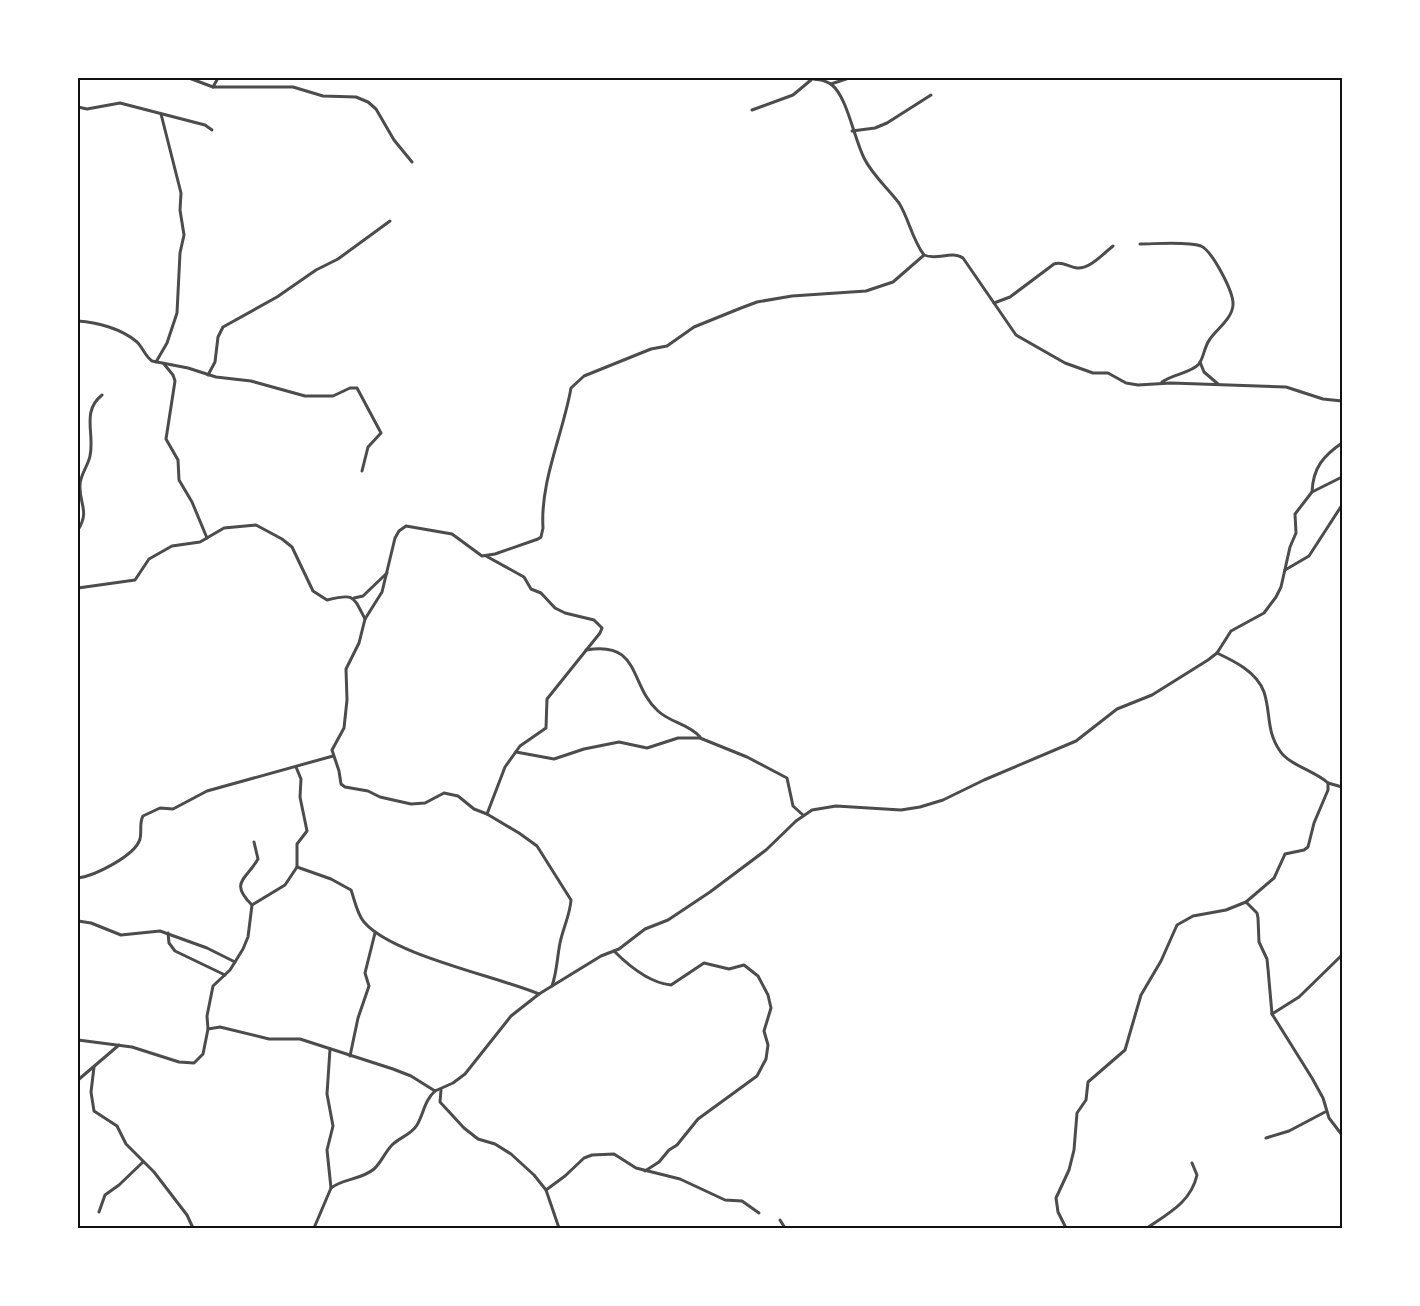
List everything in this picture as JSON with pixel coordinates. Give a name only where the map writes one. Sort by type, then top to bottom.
[{"type":"street","points":[[188,78],[213,87],[293,87],[323,96],[356,97],[368,102],[376,109],[394,140],[412,162]]},
{"type":"street","points":[[213,87],[218,78]]},
{"type":"street","points":[[798,78],[830,84],[849,78]]},
{"type":"street","points":[[752,110],[793,95],[811,79]]},
{"type":"street","points":[[830,84],[842,97],[852,131],[870,168],[899,204],[924,255],[932,257],[955,254],[963,258],[1016,334],[1065,363],[1093,373],[1114,375],[1126,382],[1138,385],[1162,383],[1286,387],[1323,399],[1342,401]]},
{"type":"street","points":[[852,131],[887,124],[931,95]]},
{"type":"street","points":[[78,107],[87,108],[120,103],[205,125],[212,130]]},
{"type":"street","points":[[156,362],[167,343],[177,313],[180,253],[184,235],[180,210],[181,192],[161,114]]},
{"type":"street","points":[[208,375],[215,362],[218,337],[223,327],[276,297],[316,270],[338,259],[390,221]]},
{"type":"street","points":[[1140,244],[1198,245],[1208,250],[1229,292],[1233,306],[1229,315],[1209,340],[1200,362],[1189,370],[1171,375],[1162,383]]},
{"type":"street","points":[[994,303],[1010,297],[1058,262],[1077,268],[1084,267],[1113,246]]},
{"type":"street","points":[[486,556],[541,537],[550,467],[556,455],[571,388],[577,381],[651,349],[667,346],[701,323],[757,302],[806,295],[854,294],[886,285],[893,282],[924,255]]},
{"type":"street","points":[[78,321],[100,324],[125,334],[139,344],[148,358],[156,362],[188,368],[208,375],[251,380],[305,396],[333,396],[350,388],[357,388],[370,409],[381,433],[368,447],[362,471]]},
{"type":"street","points":[[1200,362],[1204,372],[1219,385]]},
{"type":"street","points":[[163,364],[175,380],[166,439],[178,460],[178,480],[192,502],[207,538]]},
{"type":"street","points":[[78,530],[84,517],[80,486],[90,456],[89,416],[91,408],[102,395]]},
{"type":"street","points":[[1312,492],[1313,479],[1319,464],[1342,444]]},
{"type":"street","points":[[314,1228],[331,1188],[336,1184],[365,1176],[376,1167],[391,1146],[411,1132],[425,1103],[435,1091],[441,1090],[465,1074],[511,1016],[538,994],[601,956],[624,946],[645,928],[668,920],[710,892],[766,850],[803,815],[820,808],[836,806],[901,810],[920,807],[942,800],[1076,741],[1117,710],[1152,695],[1217,653],[1231,632],[1255,619],[1270,605],[1282,587],[1296,533],[1295,514],[1312,492],[1342,477]]},
{"type":"street","points":[[1285,571],[1309,556],[1342,505]]},
{"type":"street","points":[[78,588],[136,580],[147,562],[155,555],[172,546],[200,542],[224,528],[256,525],[263,527],[292,547],[313,591],[327,600],[346,596],[353,599],[361,606],[365,619]]},
{"type":"street","points":[[487,814],[505,767],[520,746],[546,728],[547,700],[601,631],[597,621],[560,611],[540,593],[531,589],[524,577],[486,556],[477,554],[452,534],[406,526],[399,531],[395,538],[387,573],[376,605],[365,619],[359,643],[346,669],[347,700],[344,728],[334,744],[333,756],[340,770],[340,784],[345,787],[368,791],[380,797],[411,804],[425,802],[439,794],[449,793],[458,796],[474,809],[487,814],[537,846],[570,896],[570,908],[560,942],[557,973],[551,987]]},
{"type":"street","points":[[353,599],[363,596],[387,573]]},
{"type":"street","points":[[585,650],[605,648],[616,650],[634,670],[650,704],[672,722],[688,727],[700,738],[747,757],[787,778],[793,806],[803,815]]},
{"type":"street","points":[[1217,653],[1241,665],[1259,684],[1263,691],[1268,726],[1284,756],[1314,772],[1328,783],[1342,787]]},
{"type":"street","points":[[516,752],[554,758],[584,749],[619,742],[647,748],[678,738],[700,738]]},
{"type":"street","points":[[78,878],[107,868],[126,855],[140,840],[143,816],[154,809],[173,809],[208,791],[333,756]]},
{"type":"street","points":[[252,905],[285,885],[297,867],[297,844],[307,831],[300,797],[301,780],[296,767]]},
{"type":"street","points":[[1066,1228],[1058,1212],[1056,1198],[1069,1170],[1074,1150],[1077,1113],[1086,1100],[1088,1082],[1125,1050],[1140,995],[1161,960],[1177,925],[1193,916],[1226,910],[1246,902],[1274,878],[1283,856],[1308,847],[1314,823],[1328,790],[1328,783]]},
{"type":"street","points":[[252,905],[241,894],[240,889],[243,876],[258,859],[254,842]]},
{"type":"street","points":[[297,867],[351,890],[361,919],[375,932],[413,951],[538,994]]},
{"type":"street","points":[[1246,902],[1257,913],[1259,942],[1267,959],[1272,1014],[1312,1078],[1322,1098],[1326,1112],[1342,1135]]},
{"type":"street","points":[[78,1040],[120,1045],[179,1062],[194,1064],[203,1054],[208,1029],[211,992],[217,980],[225,975],[235,962],[248,937],[252,905]]},
{"type":"street","points":[[78,921],[91,923],[121,935],[151,931],[168,933],[207,948],[235,962]]},
{"type":"street","points":[[350,1056],[358,1018],[370,986],[365,973],[375,932]]},
{"type":"street","points":[[168,933],[169,943],[175,951],[225,975]]},
{"type":"street","points":[[614,951],[625,963],[654,981],[671,985],[704,963],[729,969],[744,965],[758,976],[768,995],[771,1008],[764,1032],[768,1052],[757,1076],[698,1120],[677,1145],[669,1150],[659,1162],[645,1171]]},
{"type":"street","points":[[1272,1014],[1299,998],[1342,955]]},
{"type":"street","points":[[208,1029],[213,1026],[268,1039],[300,1039],[411,1076],[435,1091]]},
{"type":"street","points":[[78,1080],[120,1045]]},
{"type":"street","points":[[330,1049],[327,1094],[333,1126],[327,1150],[331,1188]]},
{"type":"street","points":[[94,1067],[91,1092],[94,1111],[117,1126],[126,1144],[187,1215],[193,1228]]},
{"type":"street","points":[[441,1090],[440,1102],[464,1128],[478,1139],[495,1144],[510,1154],[523,1164],[546,1190],[559,1228]]},
{"type":"street","points":[[1266,1138],[1289,1131],[1326,1112]]},
{"type":"street","points":[[546,1190],[565,1176],[579,1162],[592,1155],[614,1154],[628,1164],[645,1171],[680,1179],[725,1200],[742,1201],[759,1214]]},
{"type":"street","points":[[100,1212],[105,1195],[119,1185],[143,1162]]},
{"type":"street","points":[[1147,1228],[1183,1203],[1191,1193],[1197,1175],[1192,1163]]},
{"type":"street","points":[[780,1220],[785,1228]]}]
